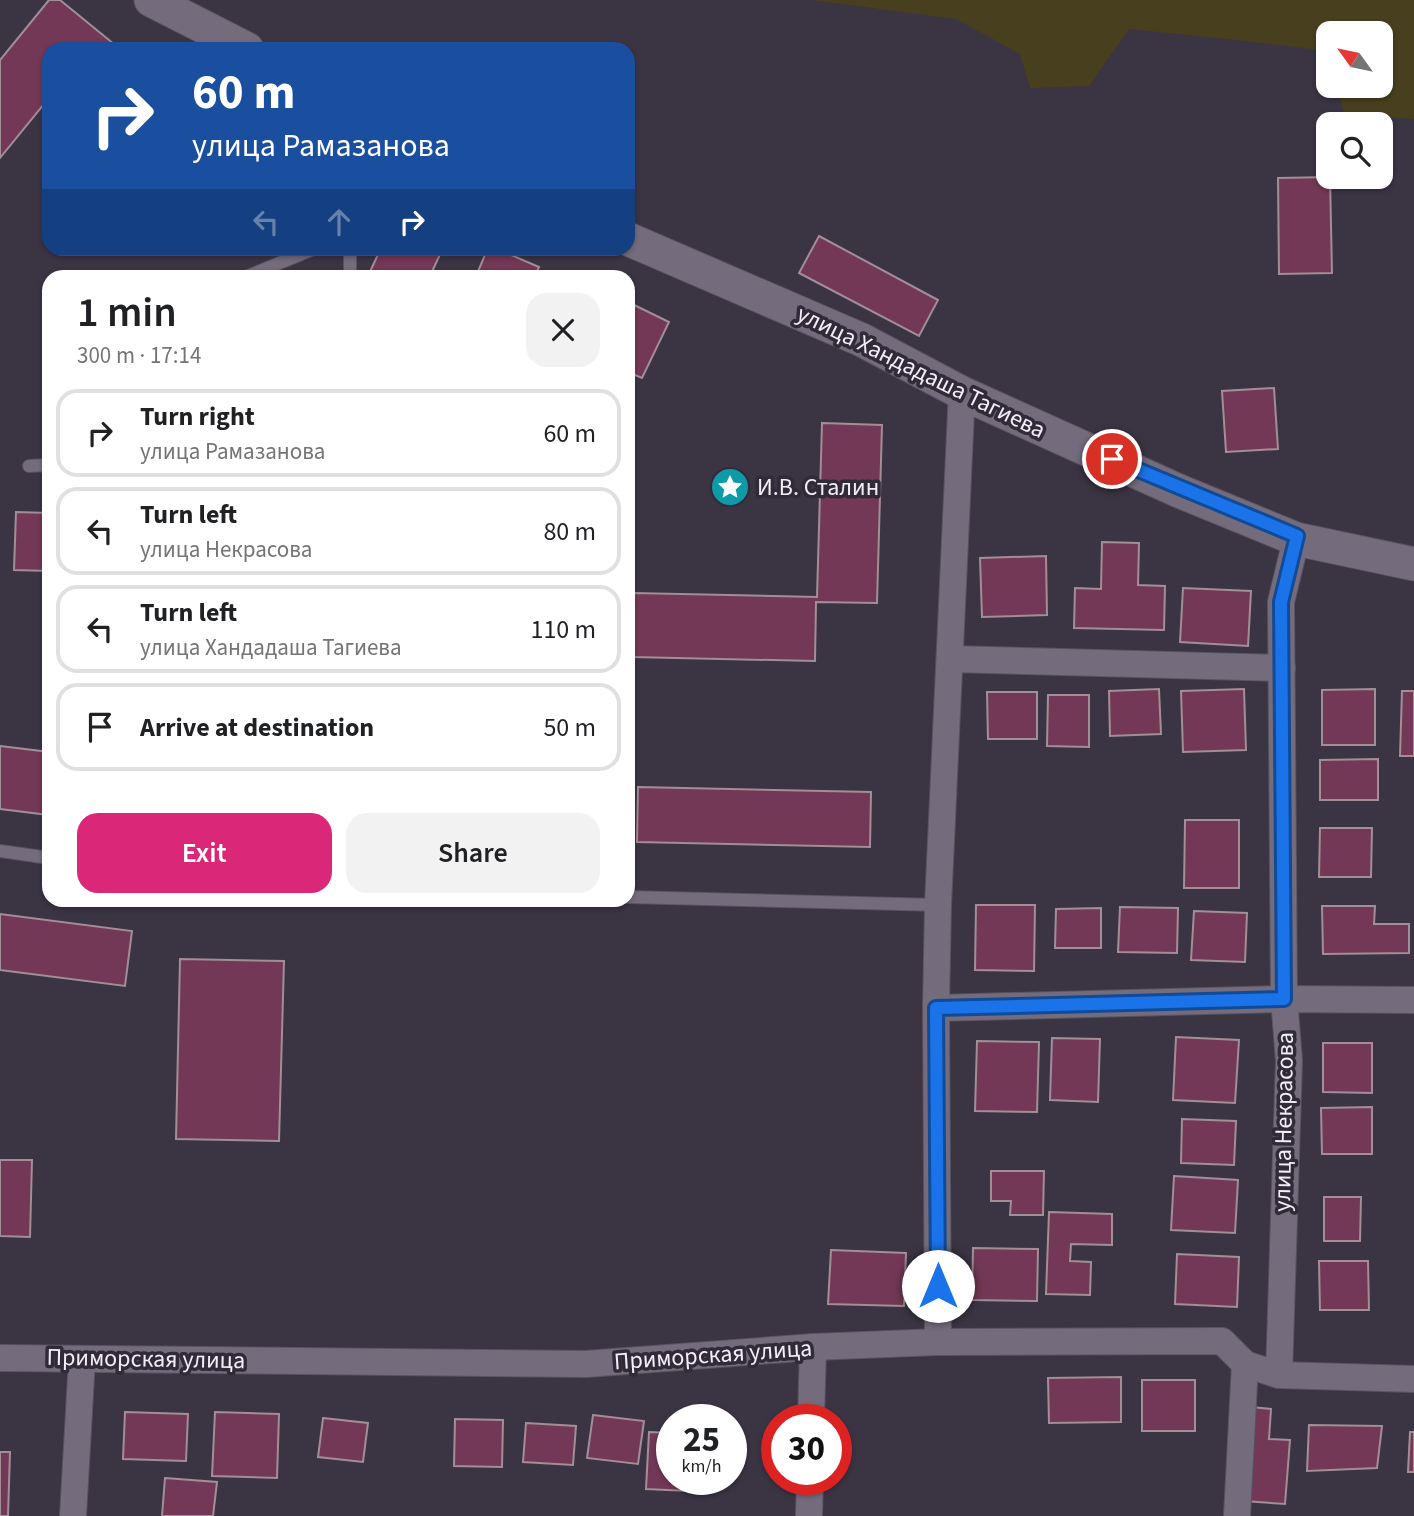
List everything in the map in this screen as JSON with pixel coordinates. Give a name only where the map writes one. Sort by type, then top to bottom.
[{"type":"street","points":[[151,0],[233,42]]},
{"type":"street","points":[[160,0],[241,42]]},
{"type":"street","name":"улица Хандадаша Тагиева","points":[[635,241],[798,308],[864,338],[962,392],[1297,537],[1414,562]]},
{"type":"street","points":[[938,1342],[938,905],[962,392]]},
{"type":"street","name":"улица Некрасова","points":[[1279,1375],[1289,1060],[1284,999],[1281,602],[1297,537]]},
{"type":"street","points":[[950,659],[1282,668]]},
{"type":"street","points":[[936,1008],[1284,999],[1414,1000]]},
{"type":"street","name":"Приморская улица","points":[[0,1358],[586,1364],[813,1347],[938,1342],[1222,1340],[1245,1364],[1279,1375],[1414,1379]]},
{"type":"street","points":[[811,1404],[813,1347]]},
{"type":"street","points":[[73,1516],[82,1359]]},
{"type":"street","points":[[1237,1516],[1245,1364]]},
{"type":"street","points":[[809,1516],[810,1495]]},
{"type":"lane","points":[[263,270],[297,256]]},
{"type":"lane","points":[[29,466],[42,465]]},
{"type":"lane","points":[[0,851],[42,857]]},
{"type":"lane","points":[[635,897],[938,905]]},
{"type":"sand","points":[[811,0],[1414,0],[1414,119],[1393,118],[1393,112],[1344,112],[1340,98],[1393,98],[1393,21],[1316,21],[1316,50],[1129,29],[1089,86],[1030,88],[1020,54],[956,19]]},
{"type":"building","points":[[49,0],[60,0],[111,42],[42,42],[42,107],[0,158],[0,60]]},
{"type":"building","points":[[1316,177],[1316,189],[1330,189],[1332,273],[1279,274],[1278,178]]},
{"type":"building","points":[[819,236],[938,300],[919,336],[799,273]]},
{"type":"building","points":[[377,256],[439,256],[433,270],[371,270]]},
{"type":"building","points":[[485,256],[514,256],[539,267],[538,270],[479,270]]},
{"type":"building","points":[[635,305],[669,322],[642,378],[635,375]]},
{"type":"building","points":[[1274,388],[1278,449],[1226,452],[1222,391]]},
{"type":"building","points":[[822,423],[882,425],[877,603],[816,602],[815,661],[635,657],[635,593],[817,597]]},
{"type":"building","points":[[16,512],[42,513],[42,571],[14,570]]},
{"type":"building","points":[[1102,542],[1139,543],[1138,585],[1165,586],[1164,630],[1074,628],[1075,588],[1101,589]]},
{"type":"building","points":[[1046,556],[1047,615],[982,617],[980,558]]},
{"type":"building","points":[[1183,588],[1251,591],[1248,646],[1180,642]]},
{"type":"building","points":[[1159,689],[1161,734],[1110,736],[1109,691]]},
{"type":"building","points":[[1244,689],[1246,750],[1183,752],[1181,691]]},
{"type":"building","points":[[1375,689],[1375,745],[1322,745],[1322,690]]},
{"type":"building","points":[[1402,691],[1414,691],[1414,756],[1400,756]]},
{"type":"building","points":[[987,692],[1037,692],[1037,739],[988,739]]},
{"type":"building","points":[[1048,695],[1089,695],[1089,747],[1047,746]]},
{"type":"building","points":[[0,746],[42,751],[42,814],[0,809]]},
{"type":"building","points":[[1378,759],[1378,800],[1320,800],[1320,760]]},
{"type":"building","points":[[638,787],[871,792],[870,847],[637,842]]},
{"type":"building","points":[[1185,820],[1239,820],[1239,888],[1184,888]]},
{"type":"building","points":[[1320,828],[1372,828],[1371,877],[1319,877]]},
{"type":"building","points":[[976,905],[1035,905],[1034,971],[975,970]]},
{"type":"building","points":[[1322,906],[1375,906],[1374,924],[1409,924],[1409,953],[1323,954]]},
{"type":"building","points":[[1120,907],[1178,908],[1177,953],[1118,952]]},
{"type":"building","points":[[1101,908],[1101,948],[1055,948],[1056,909]]},
{"type":"building","points":[[1194,911],[1247,913],[1245,962],[1191,960]]},
{"type":"building","points":[[0,914],[132,931],[125,986],[0,970]]},
{"type":"building","points":[[180,959],[284,961],[279,1141],[176,1139]]},
{"type":"building","points":[[1176,1037],[1239,1040],[1235,1103],[1173,1100]]},
{"type":"building","points":[[1052,1038],[1100,1039],[1098,1102],[1050,1100]]},
{"type":"building","points":[[977,1041],[1039,1042],[1037,1112],[975,1111]]},
{"type":"building","points":[[1323,1043],[1372,1043],[1372,1093],[1323,1092]]},
{"type":"building","points":[[1372,1107],[1372,1154],[1322,1154],[1321,1108]]},
{"type":"building","points":[[1182,1119],[1236,1121],[1234,1165],[1181,1163]]},
{"type":"building","points":[[0,1160],[32,1160],[30,1237],[0,1236]]},
{"type":"building","points":[[991,1171],[1044,1171],[1043,1215],[1010,1215],[1011,1201],[991,1201]]},
{"type":"building","points":[[1174,1176],[1238,1180],[1235,1233],[1171,1230]]},
{"type":"building","points":[[1324,1197],[1361,1197],[1360,1241],[1324,1241]]},
{"type":"building","points":[[1049,1212],[1112,1214],[1112,1245],[1071,1244],[1070,1261],[1091,1262],[1090,1295],[1046,1294]]},
{"type":"building","points":[[973,1248],[1038,1249],[1037,1301],[972,1300]]},
{"type":"building","points":[[831,1250],[906,1253],[904,1306],[828,1304]]},
{"type":"building","points":[[1177,1254],[1239,1257],[1237,1307],[1175,1304]]},
{"type":"building","points":[[1319,1261],[1368,1261],[1369,1310],[1320,1310]]},
{"type":"building","points":[[1121,1377],[1121,1422],[1049,1423],[1048,1378]]},
{"type":"building","points":[[1142,1380],[1195,1380],[1195,1431],[1142,1431]]},
{"type":"building","points":[[1251,1407],[1271,1409],[1269,1439],[1290,1440],[1285,1504],[1244,1501]]},
{"type":"building","points":[[125,1412],[188,1414],[186,1461],[123,1459]]},
{"type":"building","points":[[215,1412],[279,1414],[277,1478],[212,1476]]},
{"type":"building","points":[[593,1415],[644,1421],[638,1464],[587,1458]]},
{"type":"building","points":[[323,1418],[368,1423],[363,1462],[318,1457]]},
{"type":"building","points":[[455,1419],[503,1420],[502,1467],[454,1466]]},
{"type":"building","points":[[526,1423],[576,1426],[573,1465],[523,1462]]},
{"type":"building","points":[[1309,1425],[1382,1426],[1377,1468],[1307,1471]]},
{"type":"building","points":[[649,1432],[656,1432],[656,1489],[646,1489]]},
{"type":"building","points":[[1410,1432],[1414,1432],[1414,1472],[1408,1472]]},
{"type":"building","points":[[0,1452],[10,1452],[8,1516],[0,1516]]},
{"type":"building","points":[[165,1478],[217,1482],[213,1516],[162,1516]]},
{"type":"place","name":"И.В. Сталин","points":[[730,487]]},
{"type":"route","points":[[938,1286],[936,1008],[1284,999],[1281,602],[1297,536],[1112,459]]}]
